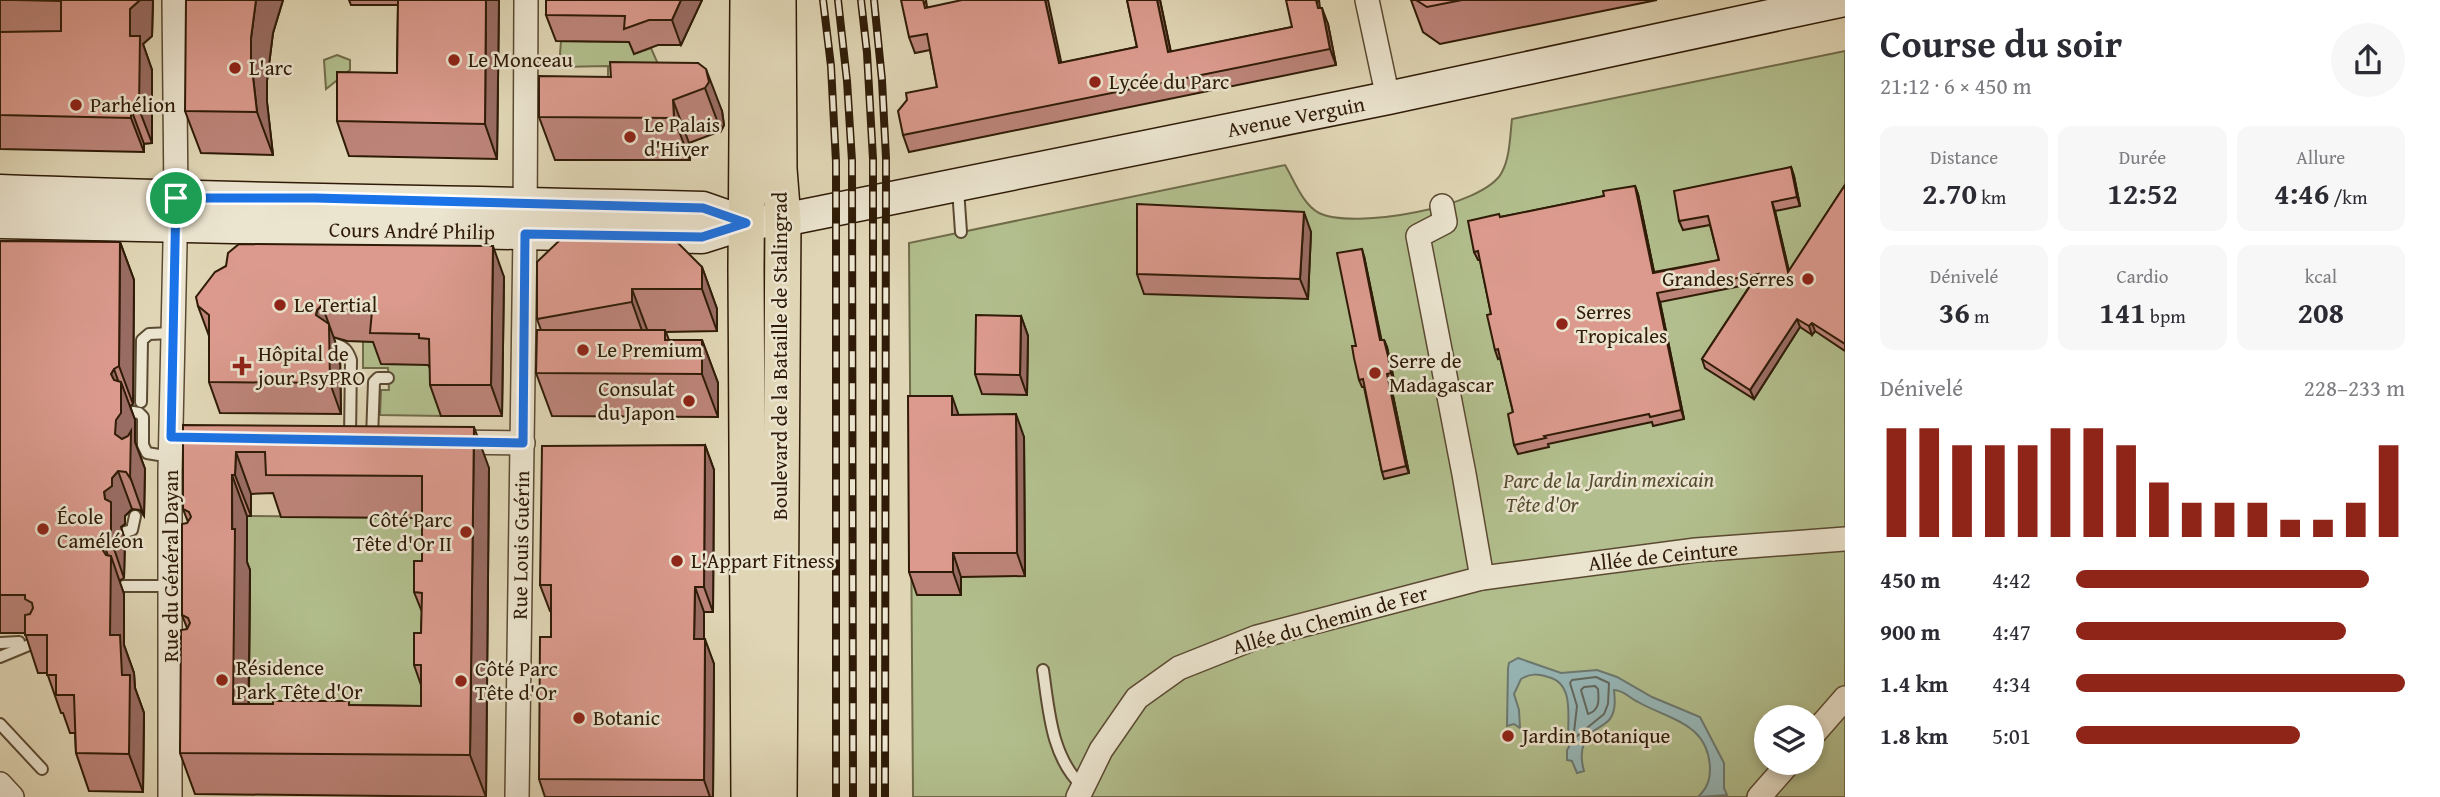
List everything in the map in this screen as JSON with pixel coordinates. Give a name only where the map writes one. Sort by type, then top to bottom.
[{"type":"main road","name":"Boulevard de la Bataille de Stalingrad","points":[[748,0],[746,223],[749,797]]},
{"type":"main road","name":"Boulevard de la Bataille de Stalingrad","points":[[778,0],[779,169],[783,220],[779,797]]},
{"type":"main road","name":"Avenue Verguin","points":[[746,223],[783,220],[1388,98],[1844,0]]},
{"type":"main road","name":"Cours André Philip","points":[[0,191],[175,212]]},
{"type":"main road","name":"Cours André Philip","points":[[0,222],[175,212],[525,218],[703,208],[746,223]]},
{"type":"street","name":"Rue du Général Dayan","points":[[170,797],[176,664],[171,586],[176,558],[177,444],[173,333],[174,0]]},
{"type":"street","name":"Rue Louis Guérin","points":[[517,797],[527,454],[525,218],[531,77],[526,0]]},
{"type":"street","points":[[1367,0],[1388,98]]},
{"type":"street","points":[[1442,206],[1446,222],[1418,236],[1482,578]]},
{"type":"street","points":[[327,440],[372,441]]},
{"type":"street","points":[[430,442],[527,454]]},
{"type":"street","name":"Allée de Ceinture","points":[[1482,578],[1696,550],[1845,539]]},
{"type":"street","name":"Allée du Chemin de Fer","points":[[1080,792],[1101,750],[1137,698],[1179,668],[1256,637],[1482,578]]},
{"type":"street","points":[[1824,722],[1845,698]]},
{"type":"street","points":[[1759,797],[1778,775]]},
{"type":"street","points":[[0,784],[12,797]]},
{"type":"lane","points":[[958,185],[961,232]]},
{"type":"lane","points":[[141,402],[142,340],[149,334],[173,333]]},
{"type":"lane","points":[[335,344],[348,351],[372,441]]},
{"type":"lane","points":[[372,441],[374,382],[378,378],[388,378]]},
{"type":"lane","points":[[133,412],[143,417],[142,456],[177,444]]},
{"type":"lane","points":[[125,532],[132,530],[135,516]]},
{"type":"lane","points":[[124,586],[171,586]]},
{"type":"lane","points":[[0,643],[19,642]]},
{"type":"lane","points":[[0,657],[29,645],[38,645]]},
{"type":"lane","points":[[1043,670],[1054,738],[1080,792]]},
{"type":"lane","points":[[0,724],[42,769]]},
{"type":"green space","points":[[561,41],[634,42],[634,54],[651,48],[668,87],[608,87],[608,66],[559,67]]},
{"type":"green space","name":"Parc de la Tête d'Or","points":[[1845,51],[1845,797],[913,797],[909,243],[1285,165],[1304,198],[1319,213],[1336,218],[1387,217],[1446,205],[1491,185],[1505,166],[1512,119]]},
{"type":"green space","points":[[337,55],[350,60],[350,70],[326,89],[324,60]]},
{"type":"green space","points":[[428,323],[441,416],[380,415],[381,390],[389,390],[388,368],[363,368],[363,331]]},
{"type":"green space","points":[[247,516],[438,518],[437,708],[248,746],[250,571],[247,570]]},
{"type":"water","points":[[1518,658],[1561,673],[1597,670],[1700,717],[1724,763],[1724,788],[1727,795],[1698,797],[1707,784],[1710,768],[1708,753],[1695,732],[1618,690],[1614,690],[1612,716],[1591,733],[1583,746],[1584,771],[1577,773],[1572,761],[1567,760],[1567,697],[1557,681],[1537,675],[1521,679],[1514,694],[1519,710],[1520,728],[1514,724],[1507,726],[1508,668],[1509,663]]},
{"type":"building","name":"Parhélion","points":[[15,0],[140,0],[130,9],[130,36],[140,36],[139,109],[131,109],[131,118],[0,115],[0,32],[61,31],[61,1]]},
{"type":"building","points":[[186,0],[256,0],[251,59],[257,112],[185,111]]},
{"type":"building","points":[[398,0],[486,0],[485,124],[337,121],[337,72],[397,73]]},
{"type":"building","points":[[546,0],[681,0],[672,20],[649,20],[624,29],[625,16],[546,15]]},
{"type":"building","name":"Lycée du Parc","points":[[901,0],[923,0],[925,8],[962,0],[1045,0],[1059,63],[1137,47],[1127,0],[1157,0],[1168,52],[1292,27],[1286,0],[1316,0],[1318,8],[1322,8],[1330,49],[903,135],[898,111],[907,100],[906,93],[937,87],[927,34],[909,37]]},
{"type":"building","points":[[1416,0],[1462,0],[1427,7]]},
{"type":"building","points":[[610,62],[698,63],[706,69],[709,82],[705,88],[673,100],[674,118],[539,117],[539,76],[611,77]]},
{"type":"building","points":[[1791,167],[1797,197],[1772,202],[1788,272],[1845,185],[1845,344],[1812,323],[1809,326],[1797,319],[1750,390],[1702,359],[1758,274],[1657,293],[1681,410],[1544,436],[1546,438],[1514,445],[1508,414],[1513,412],[1498,349],[1495,350],[1487,315],[1491,314],[1478,251],[1474,252],[1468,221],[1604,196],[1603,191],[1635,186],[1653,273],[1719,260],[1708,216],[1679,221],[1674,191]]},
{"type":"building","points":[[1137,204],[1304,212],[1300,279],[1137,274]]},
{"type":"building","points":[[562,238],[674,239],[702,267],[702,289],[632,289],[632,302],[537,319],[537,262]]},
{"type":"building","points":[[0,241],[120,242],[119,366],[111,374],[114,380],[121,382],[121,413],[116,420],[115,434],[122,439],[131,431],[130,478],[126,472],[118,471],[112,478],[112,486],[104,492],[105,499],[111,502],[111,540],[104,544],[102,549],[106,555],[111,556],[110,635],[120,635],[122,675],[130,675],[129,754],[76,753],[74,695],[56,695],[56,675],[47,675],[47,635],[25,635],[25,615],[30,614],[32,603],[25,599],[25,595],[0,595]]},
{"type":"building","points":[[239,244],[493,246],[491,385],[430,385],[429,339],[419,338],[419,334],[370,333],[372,311],[336,310],[322,305],[316,315],[329,324],[330,383],[209,382],[209,315],[198,306],[196,297],[215,272],[226,266],[228,253]]},
{"type":"building","name":"Serre de Madagascar","points":[[1362,249],[1380,340],[1384,340],[1388,356],[1391,373],[1387,374],[1406,466],[1382,472],[1363,379],[1359,380],[1354,358],[1352,346],[1356,346],[1337,253]]},
{"type":"building","points":[[976,315],[1021,316],[1020,375],[975,374]]},
{"type":"building","points":[[537,330],[665,330],[665,340],[702,340],[702,374],[536,373]]},
{"type":"building","points":[[908,396],[952,396],[952,415],[1016,414],[1017,553],[953,553],[953,572],[909,572]]},
{"type":"building","points":[[183,425],[474,427],[470,755],[180,753],[181,630],[187,629],[190,623],[188,618],[182,615],[182,524],[187,523],[191,517],[189,512],[183,509]],"holes":[[[236,452],[265,452],[266,475],[422,476],[422,561],[414,561],[414,592],[422,593],[421,633],[414,633],[414,665],[421,665],[421,706],[349,705],[349,701],[233,704],[235,529],[232,529],[232,475],[235,475]]]},
{"type":"building","points":[[705,445],[704,587],[695,587],[694,639],[705,639],[704,780],[539,779],[540,637],[551,637],[551,585],[540,585],[542,446]]},
{"type":"railway","points":[[823,0],[831,66],[836,162],[836,797]]},
{"type":"railway","points":[[838,0],[852,161],[853,797]]},
{"type":"railway","points":[[861,0],[873,159],[873,797]]},
{"type":"railway","points":[[874,0],[886,158],[885,797]]},
{"type":"place","name":"Le Monceau","points":[[454,60]]},
{"type":"place","name":"L'arc","points":[[235,68]]},
{"type":"place","name":"Lycée du Parc","points":[[1095,82]]},
{"type":"place","name":"Parhélion","points":[[76,105]]},
{"type":"place","name":"Le Palais d'Hiver","points":[[630,137]]},
{"type":"place","name":"Grandes Serres","points":[[1808,279]]},
{"type":"place","name":"Le Tertial","points":[[280,305]]},
{"type":"place","name":"Serres Tropicales","points":[[1562,324]]},
{"type":"place","name":"Le Premium","points":[[583,350]]},
{"type":"place","name":"Hôpital de jour PsyPRO","points":[[242,366]]},
{"type":"place","name":"Serre de Madagascar","points":[[1375,373]]},
{"type":"place","name":"Consulat du Japon","points":[[689,401]]},
{"type":"place","name":"École Caméléon","points":[[43,529]]},
{"type":"place","name":"Côté Parc Tête d'Or II","points":[[466,532]]},
{"type":"place","name":"L'Appart Fitness","points":[[677,561]]},
{"type":"place","name":"Résidence Park Tête d'Or","points":[[222,680]]},
{"type":"place","name":"Côté Parc Tête d'Or","points":[[461,681]]},
{"type":"place","name":"Botanic","points":[[579,718]]},
{"type":"place","name":"Jardin Botanique","points":[[1508,736]]},
{"type":"route","points":[[176,198],[315,198],[703,208],[746,223],[702,237],[525,234],[523,443],[171,437],[176,198]]},
{"type":"park label","name":"Jardin mexicain","points":[[1651,480]]}]
